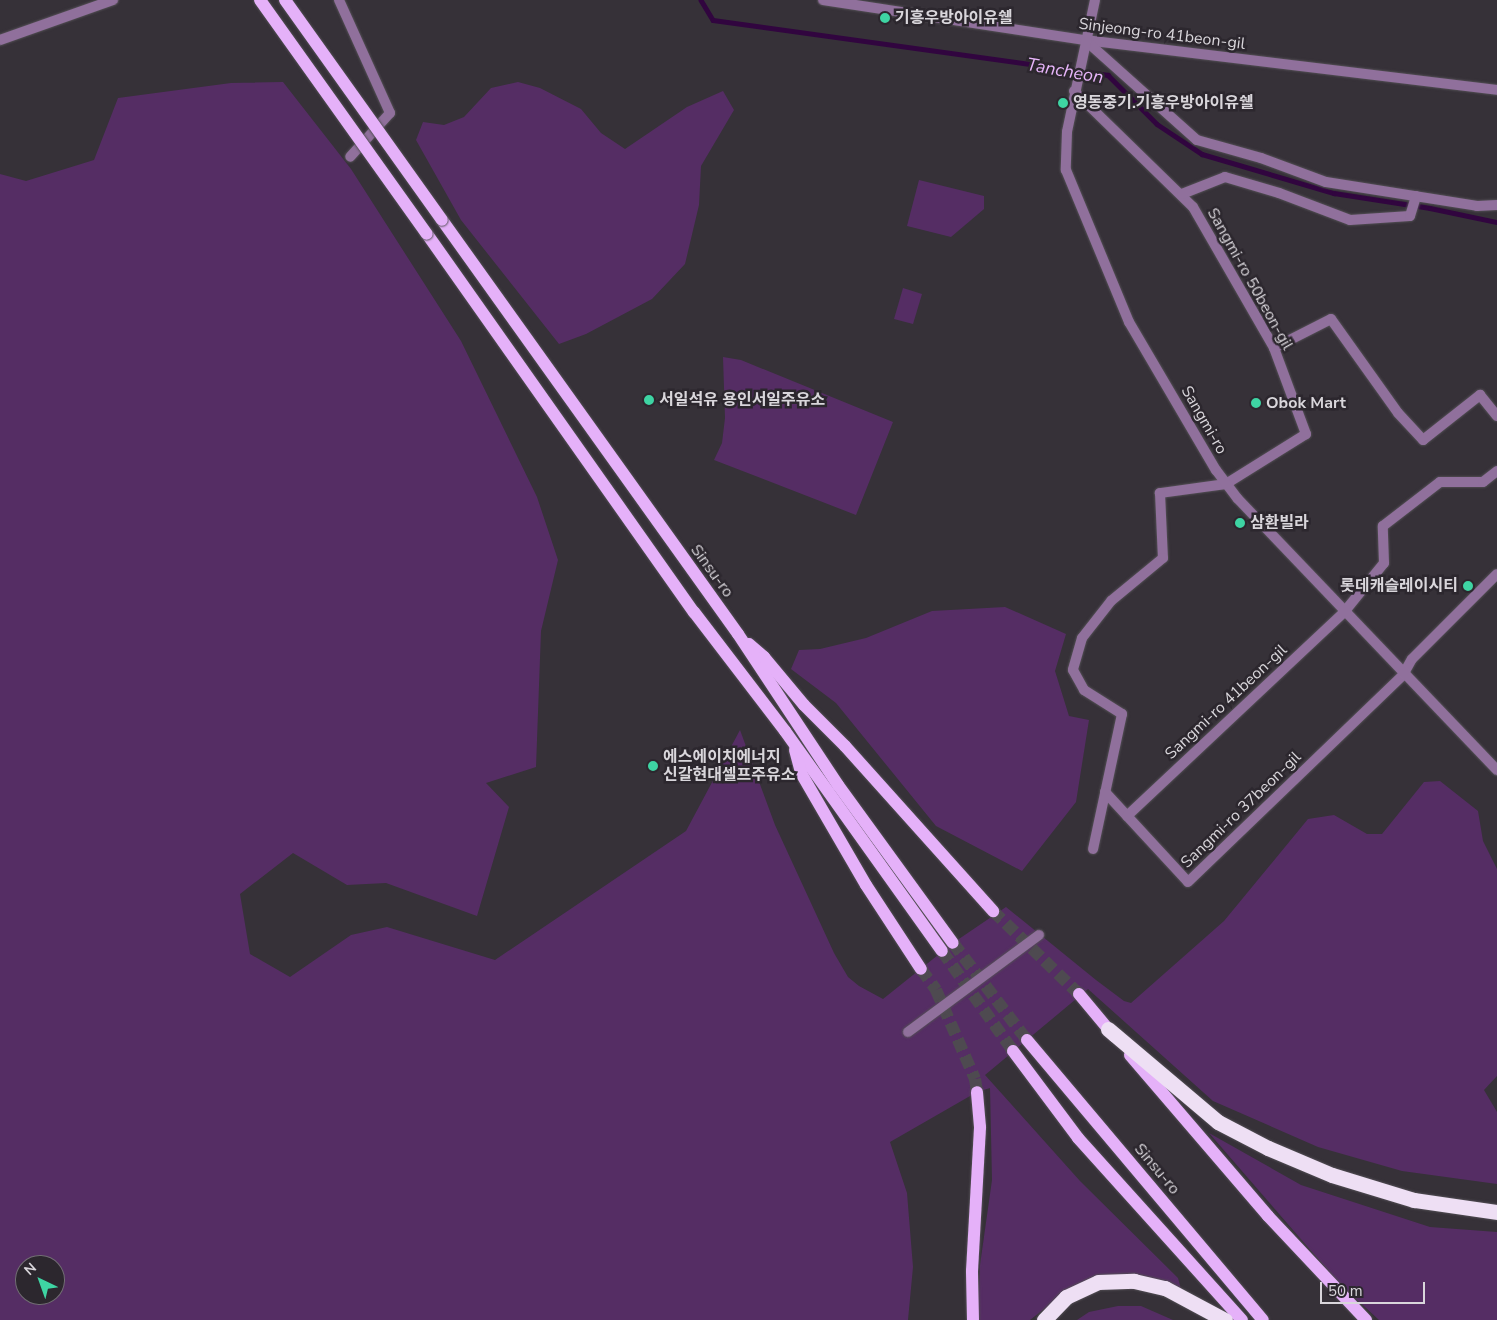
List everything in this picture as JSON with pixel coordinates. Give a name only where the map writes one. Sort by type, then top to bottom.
[{"type":"highway","points":[[1108,1029],[1218,1122],[1268,1148],[1332,1175],[1374,1189],[1414,1200],[1497,1212]]},
{"type":"highway","points":[[1044,1320],[1066,1297],[1098,1282],[1134,1281],[1165,1288],[1225,1320]]},
{"type":"main road","points":[[260,0],[694,612],[794,745],[942,951]]},
{"type":"main road","name":"Sinsu-ro","points":[[285,0],[738,634],[838,785],[953,942]]},
{"type":"main road","points":[[738,634],[764,657],[804,705],[845,746],[993,911]]},
{"type":"main road","points":[[794,745],[800,773],[922,969]]},
{"type":"main road","points":[[1079,994],[1268,1216],[1366,1320]]},
{"type":"main road","name":"Sinsu-ro","points":[[1026,1040],[1263,1320]]},
{"type":"main road","points":[[1013,1051],[1078,1138],[1242,1320]]},
{"type":"main road","points":[[974,1320],[972,1272],[980,1127],[977,1092]]},
{"type":"street","points":[[0,40],[113,0]]},
{"type":"street","points":[[339,0],[390,113],[350,157]]},
{"type":"street","name":"Sinjeong-ro 41beon-gil","points":[[823,0],[1085,40],[1497,90]]},
{"type":"street","name":"Sangmi-ro","points":[[1095,0],[1066,132],[1066,170],[1129,322],[1226,484],[1403,675],[1497,770]]},
{"type":"street","points":[[1085,40],[1197,140],[1261,158],[1326,182],[1477,206],[1497,205]]},
{"type":"street","name":"Sangmi-ro 50beon-gil","points":[[1074,91],[1182,194],[1193,207],[1274,348],[1306,434],[1226,484]]},
{"type":"street","points":[[1182,194],[1224,178],[1279,193],[1350,220],[1410,216],[1416,196]]},
{"type":"street","points":[[1274,348],[1331,320],[1398,412],[1423,440],[1480,395],[1497,416]]},
{"type":"street","name":"Sangmi-ro 41beon-gil","points":[[1126,816],[1345,611],[1384,563],[1383,526],[1440,482],[1483,482],[1497,471]]},
{"type":"street","points":[[1093,849],[1122,714],[1084,690],[1073,670],[1082,638],[1111,601],[1163,558],[1160,493],[1226,484]]},
{"type":"street","points":[[1403,675],[1412,659],[1497,574]]},
{"type":"street","name":"Sangmi-ro 37beon-gil","points":[[1104,792],[1188,882],[1403,675]]},
{"type":"street","points":[[908,1032],[1039,935]]},
{"type":"shaded area","points":[[283,82],[351,169],[461,341],[537,497],[558,560],[541,631],[536,767],[486,783],[509,807],[477,916],[386,883],[347,885],[293,853],[240,894],[250,954],[290,977],[351,935],[387,927],[495,960],[686,831],[740,730],[775,825],[834,953],[848,977],[859,986],[883,999],[953,943],[1006,907],[1096,980],[1124,1001],[1131,1003],[1224,921],[1308,819],[1334,815],[1367,834],[1382,834],[1424,782],[1440,781],[1478,811],[1483,841],[1497,869],[1497,1076],[1484,1090],[1497,1112],[1497,1184],[1402,1171],[1318,1147],[1213,1101],[1088,989],[985,1075],[1080,1181],[1178,1278],[1181,1289],[1071,1288],[1030,1320],[978,1320],[980,1265],[992,1180],[990,1088],[977,1092],[890,1142],[907,1193],[913,1267],[908,1320],[0,1320],[0,174],[26,181],[94,160],[118,98],[231,83]]},
{"type":"shaded area","points":[[518,82],[540,88],[581,109],[601,133],[625,149],[687,107],[723,91],[734,110],[701,166],[699,205],[685,264],[652,299],[586,334],[559,344],[461,220],[416,140],[423,122],[444,125],[464,117],[491,88]]},
{"type":"shaded area","points":[[919,180],[984,196],[984,209],[951,237],[907,226]]},
{"type":"shaded area","points":[[903,288],[922,294],[913,324],[894,319]]},
{"type":"shaded area","points":[[723,357],[741,360],[893,422],[856,515],[714,460],[722,443],[725,418]]},
{"type":"shaded area","points":[[1005,607],[1066,634],[1055,671],[1069,716],[1089,720],[1076,802],[1022,871],[936,826],[836,703],[791,669],[799,650],[820,649],[866,638],[932,611]]},
{"type":"shaded area","points":[[1209,1133],[1301,1185],[1430,1227],[1497,1232],[1497,1320],[1379,1320],[1339,1283]]},
{"type":"shaded area","points":[[1118,1306],[1141,1306],[1173,1320],[1077,1320],[1089,1312]]},
{"type":"waterway","name":"Tancheon","points":[[701,0],[713,20],[1108,75],[1157,124],[1202,154],[1334,193],[1430,208],[1497,222]]},
{"type":"tunnel","points":[[993,911],[1079,994]]},
{"type":"tunnel","points":[[953,943],[1027,1040]]},
{"type":"tunnel","points":[[942,951],[1013,1051]]},
{"type":"tunnel","points":[[921,969],[936,990],[975,1079],[977,1092]]},
{"type":"place","name":"기흥우방아이유쉘","points":[[885,18]]},
{"type":"place","name":"영동중기.기흥우방아이유쉘","points":[[1063,103]]},
{"type":"place","name":"서일석유 용인서일주유소","points":[[649,400]]},
{"type":"place","name":"Obok Mart","points":[[1256,403]]},
{"type":"place","name":"삼환빌라","points":[[1240,523]]},
{"type":"place","name":"롯데캐슬레이시티","points":[[1468,586]]},
{"type":"place","name":"에스에이치에너지 신갈현대셀프주유소","points":[[653,766]]}]
